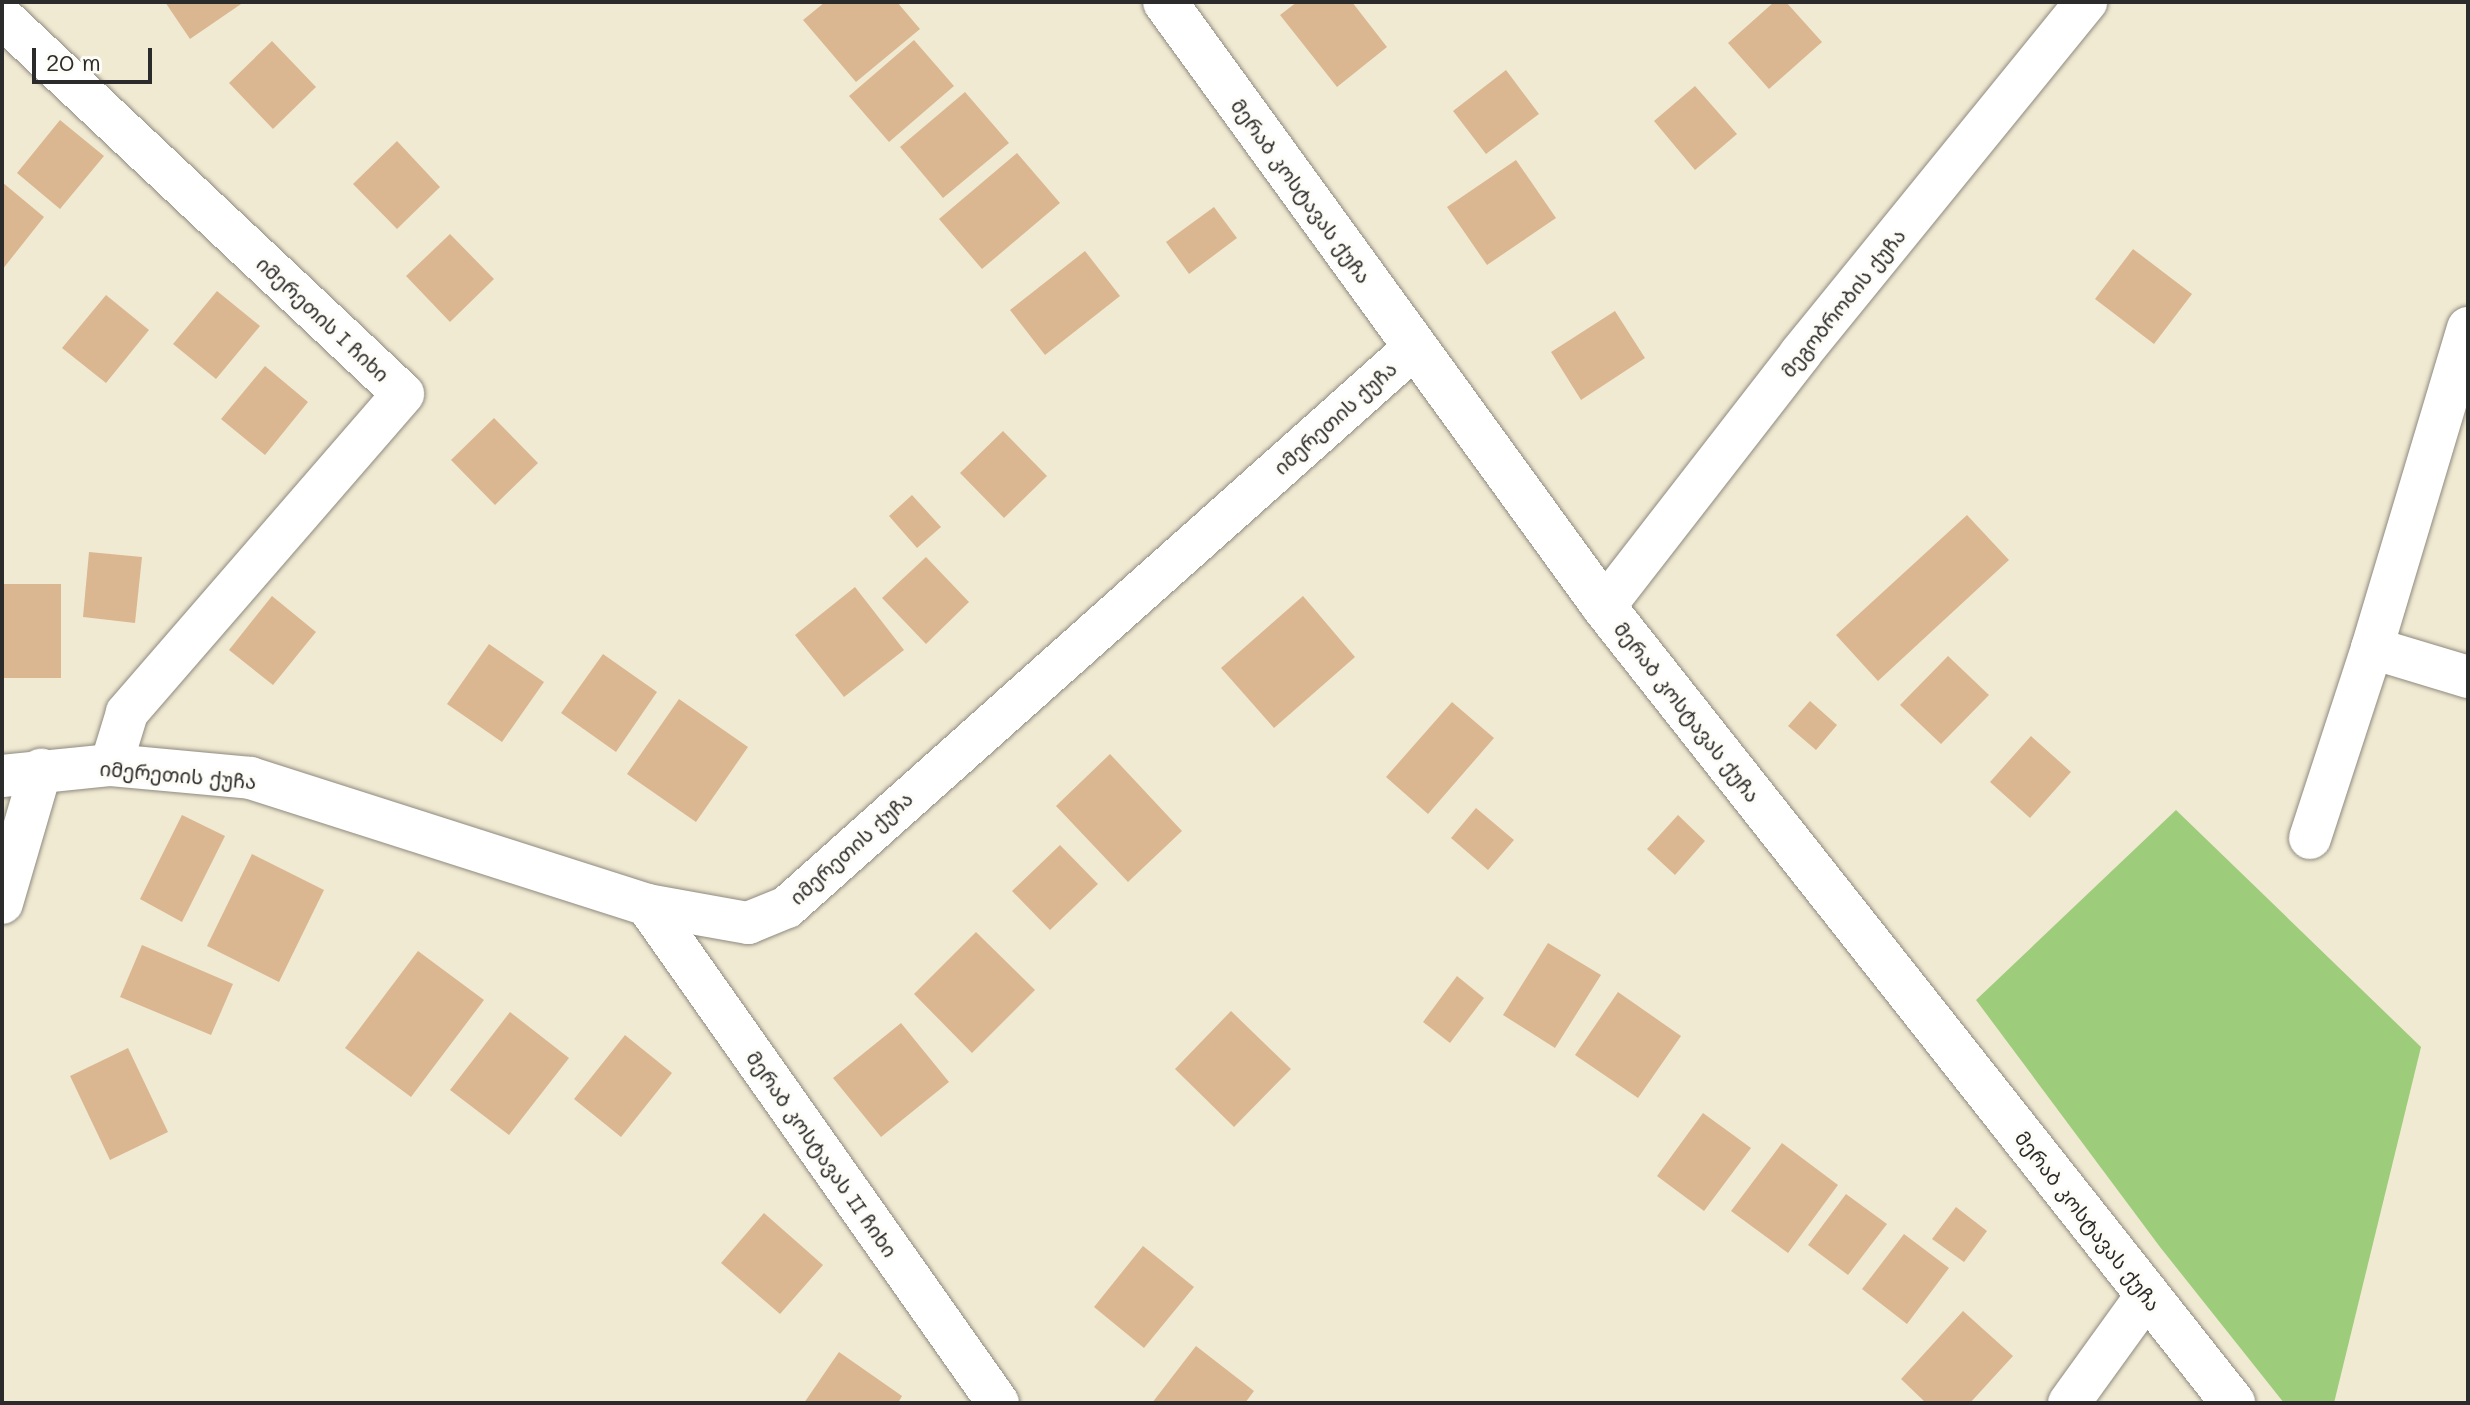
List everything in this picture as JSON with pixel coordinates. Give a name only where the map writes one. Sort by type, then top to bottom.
[{"type":"main road","name":"მერაბ კოსტავას ქუჩა","points":[[1165,2],[1604,607],[2233,1403]]},
{"type":"street","name":"მეგობრობის ქუჩა","points":[[1604,607],[1800,354],[2086,2]]},
{"type":"street","name":"იმერეთის I ჩიხი","points":[[2,17],[403,394],[127,713],[111,765]]},
{"type":"street","points":[[2310,838],[2372,648],[2468,328]]},
{"type":"street","name":"იმერეთის ქუჩა","points":[[22,773],[111,765],[250,778],[647,905],[748,923],[787,907],[1414,348]]},
{"type":"street","points":[[2372,648],[2468,677]]},
{"type":"street","points":[[2,903],[22,773]]},
{"type":"street","name":"მერაბ კოსტავას II ჩიხი","points":[[647,905],[998,1403]]},
{"type":"street","points":[[2069,1403],[2147,1295]]},
{"type":"green space","points":[[2176,810],[2421,1047],[2334,1403],[2284,1403],[2160,1247],[1976,1000]]},
{"type":"building","points":[[165,2],[244,2],[190,39]]},
{"type":"building","points":[[825,2],[897,2],[920,29],[856,82],[803,20]]},
{"type":"building","points":[[1297,2],[1352,2],[1387,47],[1337,87],[1280,15]]},
{"type":"building","points":[[1774,2],[1786,2],[1822,42],[1769,89],[1728,43]]},
{"type":"building","points":[[914,40],[954,86],[889,142],[849,96]]},
{"type":"building","points":[[272,41],[316,87],[273,129],[229,83]]},
{"type":"building","points":[[1506,70],[1539,114],[1486,154],[1453,111]]},
{"type":"building","points":[[1695,86],[1737,134],[1695,170],[1654,121]]},
{"type":"building","points":[[965,92],[1009,143],[943,198],[900,147]]},
{"type":"building","points":[[60,120],[104,156],[60,209],[17,173]]},
{"type":"building","points":[[397,141],[440,187],[397,229],[353,184]]},
{"type":"building","points":[[1017,153],[1060,203],[982,269],[939,219]]},
{"type":"building","points":[[1516,160],[1556,218],[1487,265],[1447,207]]},
{"type":"building","points":[[2,182],[44,217],[2,270]]},
{"type":"building","points":[[1214,207],[1237,238],[1189,274],[1166,242]]},
{"type":"building","points":[[450,234],[494,279],[450,322],[406,276]]},
{"type":"building","points":[[2133,249],[2192,294],[2154,344],[2095,299]]},
{"type":"building","points":[[1085,251],[1120,296],[1045,355],[1010,310]]},
{"type":"building","points":[[217,291],[260,326],[216,379],[173,344]]},
{"type":"building","points":[[106,295],[149,330],[106,383],[62,348]]},
{"type":"building","points":[[1615,311],[1645,358],[1581,400],[1551,352]]},
{"type":"building","points":[[265,366],[308,402],[265,455],[221,419]]},
{"type":"building","points":[[494,418],[538,463],[495,505],[451,460]]},
{"type":"building","points":[[1003,431],[1047,476],[1004,518],[960,473]]},
{"type":"building","points":[[912,495],[941,527],[917,548],[889,516]]},
{"type":"building","points":[[1967,515],[2009,560],[1878,681],[1836,635]]},
{"type":"building","points":[[89,552],[142,557],[135,623],[83,617]]},
{"type":"building","points":[[926,557],[969,602],[926,644],[882,598]]},
{"type":"building","points":[[2,584],[61,584],[61,678],[2,678]]},
{"type":"building","points":[[855,587],[904,650],[844,697],[795,635]]},
{"type":"building","points":[[272,596],[316,632],[273,685],[229,650]]},
{"type":"building","points":[[1303,596],[1355,657],[1274,728],[1221,668]]},
{"type":"building","points":[[489,644],[544,682],[502,742],[447,704]]},
{"type":"building","points":[[603,654],[657,692],[616,752],[561,713]]},
{"type":"building","points":[[1948,656],[1989,695],[1941,744],[1900,705]]},
{"type":"building","points":[[679,699],[748,747],[696,822],[627,774]]},
{"type":"building","points":[[1810,701],[1837,725],[1816,750],[1788,726]]},
{"type":"building","points":[[1452,702],[1494,738],[1428,814],[1386,777]]},
{"type":"building","points":[[2031,736],[2071,772],[2030,818],[1990,782]]},
{"type":"building","points":[[1110,754],[1182,831],[1128,882],[1056,806]]},
{"type":"building","points":[[1476,808],[1514,840],[1488,870],[1451,838]]},
{"type":"building","points":[[182,815],[225,836],[182,922],[140,899]]},
{"type":"building","points":[[1678,815],[1705,841],[1675,875],[1647,849]]},
{"type":"building","points":[[1060,845],[1098,884],[1050,930],[1012,891]]},
{"type":"building","points":[[252,854],[324,890],[279,982],[207,946]]},
{"type":"building","points":[[976,932],[1035,990],[972,1053],[914,994]]},
{"type":"building","points":[[1548,943],[1601,975],[1555,1048],[1503,1015]]},
{"type":"building","points":[[142,945],[233,984],[211,1035],[120,997]]},
{"type":"building","points":[[418,951],[484,1000],[411,1097],[345,1048]]},
{"type":"building","points":[[1457,976],[1484,998],[1450,1043],[1423,1022]]},
{"type":"building","points":[[1618,992],[1681,1036],[1638,1098],[1575,1055]]},
{"type":"building","points":[[1231,1011],[1291,1069],[1234,1127],[1175,1069]]},
{"type":"building","points":[[510,1012],[569,1058],[509,1135],[450,1090]]},
{"type":"building","points":[[901,1023],[949,1082],[881,1137],[833,1078]]},
{"type":"building","points":[[625,1035],[672,1073],[621,1137],[574,1099]]},
{"type":"building","points":[[128,1048],[168,1132],[110,1160],[70,1076]]},
{"type":"building","points":[[1703,1113],[1751,1148],[1704,1211],[1657,1176]]},
{"type":"building","points":[[1782,1143],[1838,1185],[1788,1253],[1731,1211]]},
{"type":"building","points":[[1846,1194],[1887,1224],[1848,1275],[1808,1245]]},
{"type":"building","points":[[1956,1207],[1987,1231],[1964,1262],[1932,1239]]},
{"type":"building","points":[[764,1213],[823,1265],[780,1314],[721,1263]]},
{"type":"building","points":[[1904,1234],[1949,1268],[1907,1324],[1862,1289]]},
{"type":"building","points":[[1143,1246],[1194,1287],[1144,1348],[1094,1307]]},
{"type":"building","points":[[1963,1311],[2013,1356],[1970,1403],[1926,1403],[1901,1379]]},
{"type":"building","points":[[1196,1346],[1254,1391],[1245,1403],[1152,1403]]},
{"type":"building","points":[[839,1352],[902,1396],[898,1403],[804,1403]]}]
